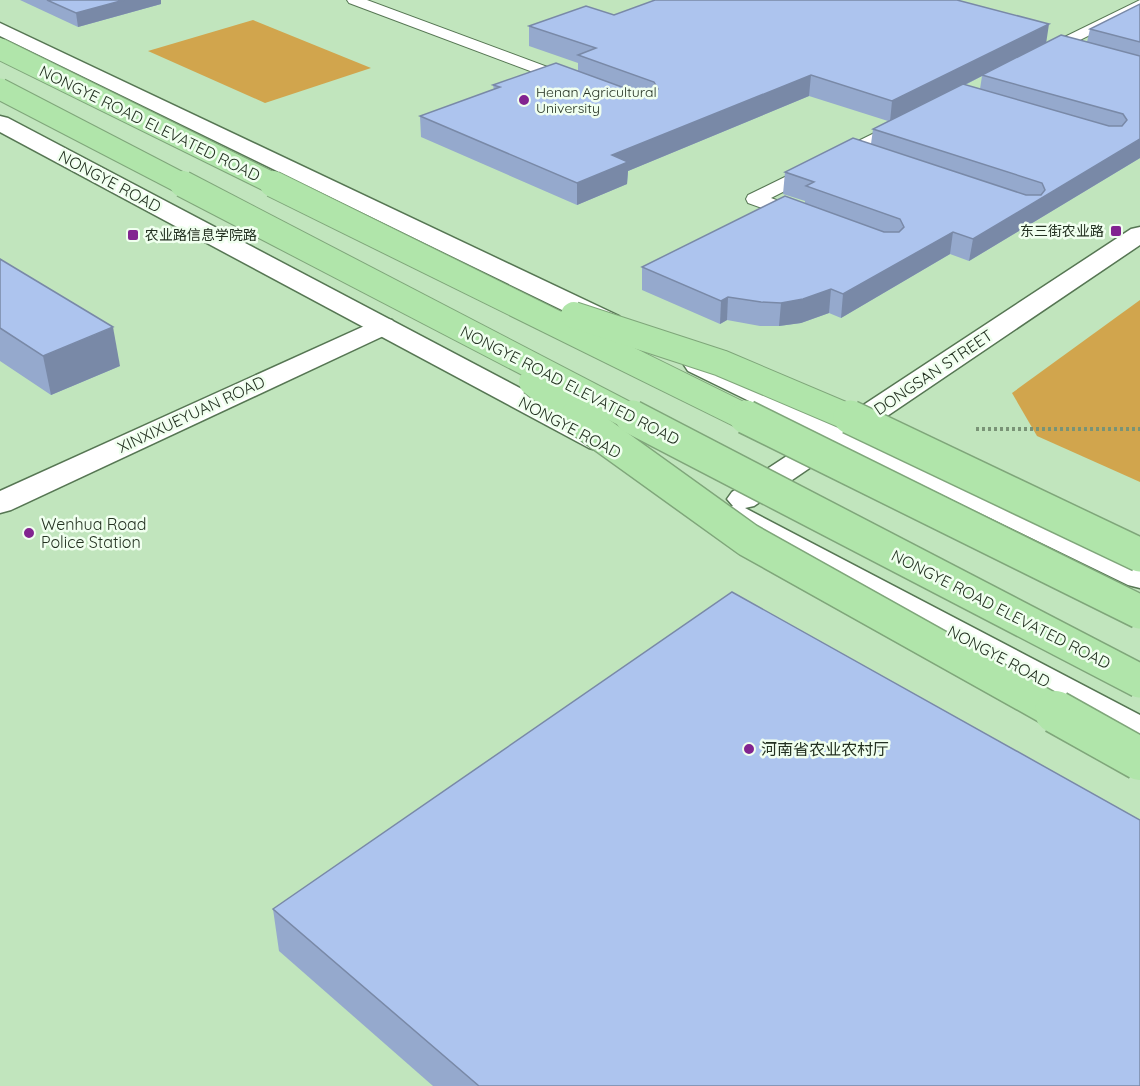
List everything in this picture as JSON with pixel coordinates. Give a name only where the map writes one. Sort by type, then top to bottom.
[{"type":"highway","name":"NONGYE ROAD ELEVATED ROAD","points":[[0,50],[1140,612]]},
{"type":"highway","name":"NONGYE ROAD ELEVATED ROAD","points":[[0,89],[1140,681]]},
{"type":"highway","points":[[482,287],[670,344],[742,371],[875,429],[1140,555]]},
{"type":"highway","points":[[464,330],[594,430],[748,540],[1140,759]]},
{"type":"street","points":[[0,29],[1140,578]]},
{"type":"street","name":"NONGYE ROAD","points":[[0,123],[1140,731]]},
{"type":"street","name":"DONGSAN STREET","points":[[726,510],[1140,234]]},
{"type":"street","name":"XINXIXUEYUAN ROAD","points":[[0,503],[382,326]]},
{"type":"lane","points":[[354,0],[582,85]]},
{"type":"lane","points":[[1026,62],[1140,4]]},
{"type":"lane","points":[[1055,47],[1076,53]]},
{"type":"lane","points":[[822,224],[755,199],[919,116]]},
{"type":"lane","points":[[850,151],[873,159]]},
{"type":"path","points":[[970,429],[1140,429]]},
{"type":"shaded area","points":[[253,20],[371,68],[265,103],[148,51]]},
{"type":"shaded area","points":[[1140,300],[1140,482],[1037,436],[1012,393]]},
{"type":"building","points":[[47,0],[124,0],[76,13]]},
{"type":"building","points":[[655,0],[957,0],[1049,24],[892,101],[811,75],[612,155],[628,162],[577,183],[420,116],[500,87],[493,85],[556,63],[641,94],[654,94],[658,89],[654,82],[578,55],[596,48],[529,26],[586,6],[614,15]]},
{"type":"building","points":[[1140,4],[1140,42],[1090,29]]},
{"type":"building","points":[[1061,35],[1140,56],[1140,139],[973,239],[953,232],[843,294],[831,289],[803,299],[781,303],[728,297],[721,301],[642,267],[785,196],[884,232],[899,232],[904,227],[900,219],[806,186],[814,182],[785,172],[853,138],[1026,195],[1041,195],[1045,190],[1042,183],[873,129],[963,84],[1109,126],[1122,126],[1127,120],[1123,114],[982,75]]},
{"type":"building","points":[[0,259],[113,327],[43,356],[0,328]]},
{"type":"building","name":"河南省农业农村厅","points":[[732,592],[1140,820],[1140,1086],[479,1086],[273,909]]},
{"type":"place","name":"Henan Agricultural University","points":[[524,100]]},
{"type":"place","name":"东三街农业路","points":[[1116,231]]},
{"type":"place","name":"农业路信息学院路","points":[[133,235]]},
{"type":"place","name":"Wenhua Road Police Station","points":[[29,533]]},
{"type":"place","name":"河南省农业农村厅","points":[[749,749]]}]
